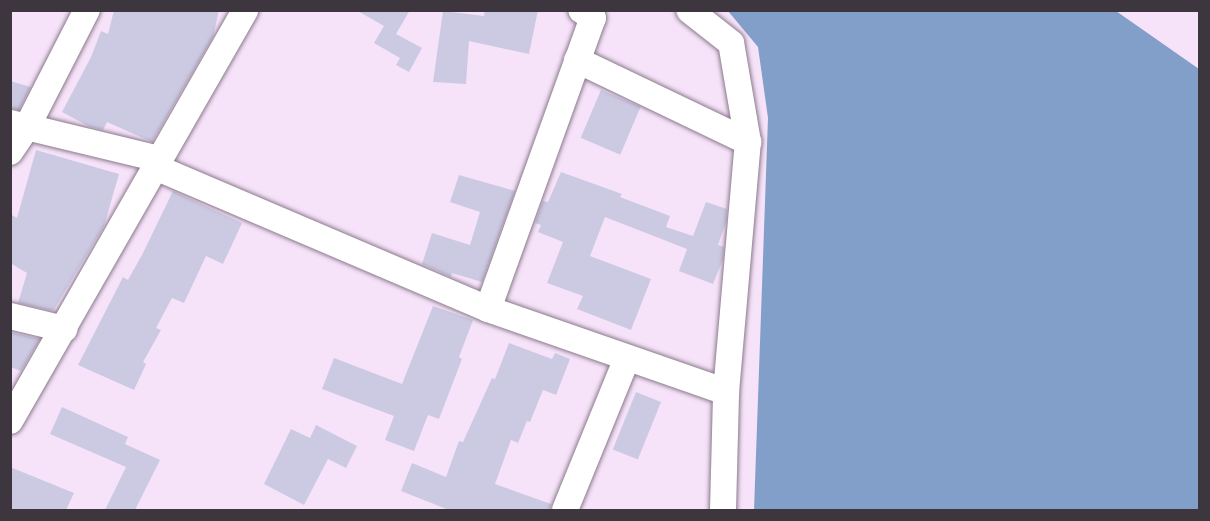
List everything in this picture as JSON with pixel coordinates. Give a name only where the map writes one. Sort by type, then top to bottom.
[{"type":"street","points":[[10,152],[19,125],[87,10]]},
{"type":"street","points":[[10,421],[245,10]]},
{"type":"street","points":[[488,309],[593,18],[581,10]]},
{"type":"street","points":[[689,10],[731,43],[748,142],[726,392],[723,510]]},
{"type":"street","points":[[577,60],[748,142]]},
{"type":"street","points":[[19,125],[157,163],[488,309],[726,392]]},
{"type":"street","points":[[10,316],[64,329]]},
{"type":"street","points":[[565,510],[627,358]]},
{"type":"water","points":[[728,11],[1116,11],[1199,69],[1199,510],[754,510],[768,118],[758,47]]},
{"type":"building","points":[[114,10],[219,10],[213,37],[152,142],[107,122],[103,130],[90,127],[62,112],[91,57],[101,31],[108,34]]},
{"type":"building","points":[[356,10],[410,10],[396,34],[422,48],[409,72],[396,65],[400,58],[374,43],[384,26]]},
{"type":"building","points":[[485,10],[538,10],[529,54],[469,41],[466,84],[433,82],[443,11],[484,16]]},
{"type":"building","points":[[10,81],[31,87],[19,110],[10,108]]},
{"type":"building","points":[[601,90],[641,107],[620,155],[581,138]]},
{"type":"building","points":[[36,150],[119,174],[104,226],[53,311],[18,303],[27,273],[10,263],[10,214],[17,218]]},
{"type":"building","points":[[561,172],[622,194],[620,197],[670,216],[666,227],[693,236],[706,202],[727,209],[726,222],[718,245],[724,247],[723,259],[713,284],[679,271],[687,249],[605,217],[590,256],[651,279],[631,330],[577,309],[583,296],[547,283],[563,242],[538,232],[541,225],[535,223],[543,201],[548,202]]},
{"type":"building","points":[[459,175],[515,191],[482,282],[452,273],[451,277],[422,264],[432,233],[470,245],[480,212],[450,202]]},
{"type":"building","points":[[173,191],[242,223],[223,264],[206,256],[184,303],[172,298],[156,328],[161,330],[143,362],[146,364],[134,390],[78,365],[123,277],[128,280],[143,253]]},
{"type":"building","points":[[433,306],[473,320],[459,357],[462,359],[439,419],[428,415],[414,451],[385,440],[394,416],[322,389],[334,358],[402,384]]},
{"type":"building","points":[[10,332],[40,339],[21,371],[10,367]]},
{"type":"building","points":[[509,343],[552,359],[555,353],[570,359],[556,395],[543,390],[530,422],[527,421],[518,443],[511,440],[495,484],[551,504],[550,510],[449,510],[401,491],[412,463],[446,477],[459,441],[463,442],[492,378],[495,379]]},
{"type":"building","points":[[636,392],[661,402],[638,460],[613,449]]},
{"type":"building","points":[[62,407],[128,437],[125,444],[160,460],[135,510],[105,510],[126,467],[50,434]]},
{"type":"building","points":[[316,425],[357,446],[346,468],[328,459],[304,505],[264,484],[291,429],[310,438]]},
{"type":"building","points":[[10,467],[74,493],[66,510],[10,510]]}]
